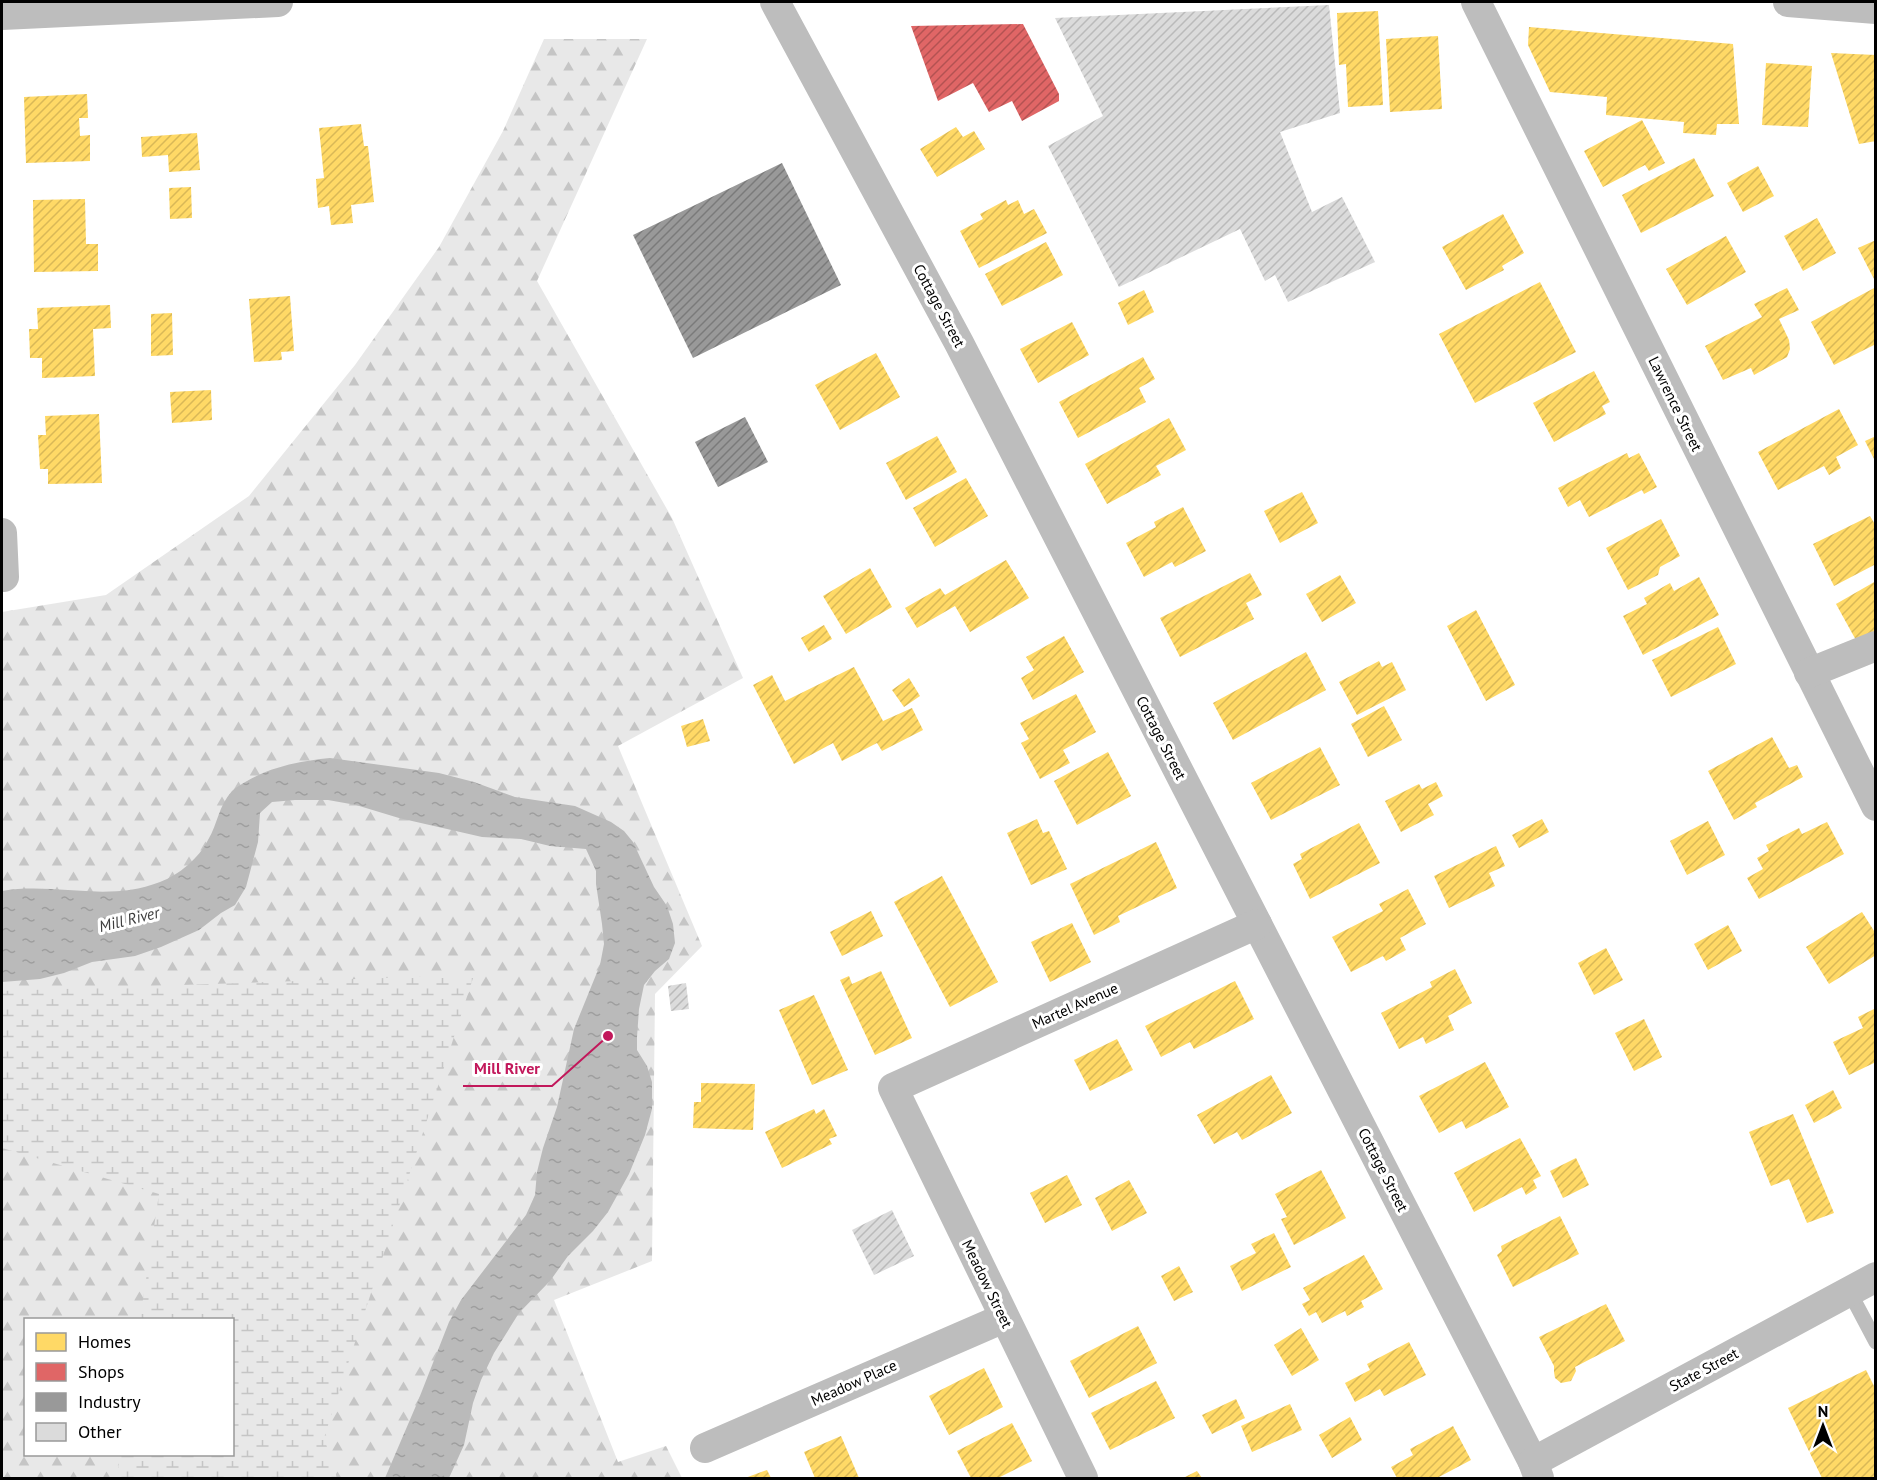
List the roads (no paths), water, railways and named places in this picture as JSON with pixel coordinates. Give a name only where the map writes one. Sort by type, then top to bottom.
[{"type":"street","points":[[2,15],[278,2]]},
{"type":"street","name":"Cottage Street","points":[[775,2],[959,343],[1536,1470]]},
{"type":"street","name":"Lawrence Street","points":[[1476,2],[1875,806]]},
{"type":"street","points":[[1788,2],[1875,9]]},
{"type":"street","points":[[2,533],[4,577]]},
{"type":"street","points":[[1809,673],[1875,646]]},
{"type":"street","name":"Martel Avenue","points":[[893,1088],[1257,924]]},
{"type":"street","name":"Meadow Street","points":[[893,1088],[1083,1479]]},
{"type":"street","name":"State Street","points":[[1536,1470],[1875,1277]]},
{"type":"street","name":"Meadow Place","points":[[705,1448],[1004,1318]]},
{"type":"lane","points":[[1850,1291],[1875,1342]]},
{"type":"water","points":[[330,758],[439,773],[474,782],[515,797],[575,806],[611,822],[624,831],[633,842],[654,887],[667,906],[673,924],[675,943],[669,959],[644,985],[639,1009],[637,1050],[647,1066],[652,1082],[652,1109],[645,1135],[629,1174],[608,1212],[568,1256],[550,1281],[519,1313],[494,1353],[481,1380],[473,1403],[464,1445],[449,1478],[385,1478],[449,1322],[461,1300],[526,1215],[535,1195],[537,1172],[557,1107],[574,1029],[600,965],[604,944],[596,871],[586,849],[550,846],[521,839],[482,837],[328,800],[272,802],[260,813],[258,842],[246,887],[235,905],[199,930],[135,956],[92,962],[40,979],[2,982],[2,891],[42,889],[120,891],[160,882],[181,870],[204,847],[224,803],[235,788],[277,768]]},
{"type":"place","name":"Mill River","points":[[608,1036]]}]
